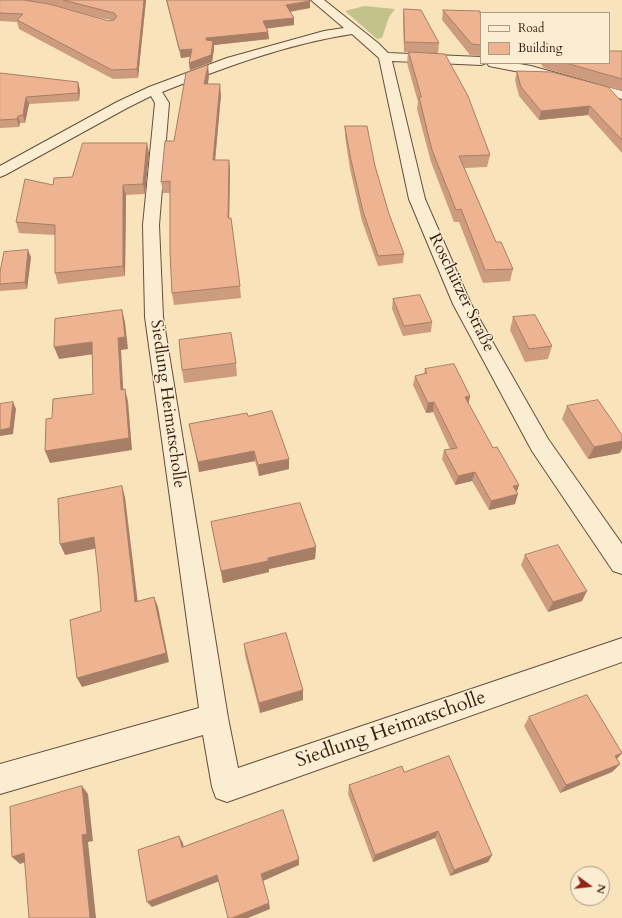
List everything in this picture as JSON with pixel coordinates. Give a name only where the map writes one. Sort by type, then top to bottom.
[{"type":"street","points":[[317,0],[385,57],[480,61]]},
{"type":"street","points":[[0,172],[122,105],[154,90],[231,60],[328,34],[353,30]]},
{"type":"street","name":"Roschützer Straße","points":[[385,57],[416,199],[462,304],[540,445],[622,564]]},
{"type":"street","points":[[498,64],[531,70],[622,95]]},
{"type":"street","name":"Siedlung Heimatscholle","points":[[154,90],[162,103],[152,225],[154,317],[214,718],[227,787],[622,650]]},
{"type":"street","points":[[0,779],[214,718]]},
{"type":"shaded area","points":[[364,6],[395,9],[389,17],[382,38],[377,39],[345,11]]},
{"type":"building","points":[[0,0],[24,0],[49,4],[109,21],[114,20],[117,16],[114,13],[63,0],[144,0],[137,69],[112,70],[17,20],[23,14],[0,13]]},
{"type":"building","points":[[167,0],[310,1],[286,5],[294,18],[263,21],[268,32],[206,38],[206,40],[213,41],[211,55],[189,63],[192,49],[180,50]]},
{"type":"building","points":[[404,9],[421,10],[439,43],[405,42]]},
{"type":"building","points":[[443,10],[480,11],[480,45],[472,44]]},
{"type":"building","points":[[610,51],[622,51],[622,79],[570,64],[610,64]]},
{"type":"building","points":[[409,52],[445,54],[468,96],[490,155],[459,156],[496,242],[501,242],[513,269],[485,270],[461,209],[456,210],[432,150],[419,97],[421,97]]},
{"type":"building","points":[[208,65],[204,84],[220,84],[213,160],[229,160],[228,218],[231,218],[240,286],[172,293],[170,252],[170,181],[161,182],[165,141],[174,141],[186,73]]},
{"type":"building","points":[[517,71],[552,72],[608,87],[622,102],[622,140],[590,106],[541,111],[521,87]]},
{"type":"building","points":[[0,73],[78,82],[78,93],[26,97],[23,115],[18,116],[17,119],[0,120]]},
{"type":"building","points":[[345,126],[367,126],[375,166],[389,214],[404,254],[378,256],[363,211]]},
{"type":"building","points":[[83,143],[147,143],[143,184],[123,185],[123,266],[55,273],[55,225],[16,222],[25,179],[53,185],[54,178],[72,177]]},
{"type":"building","points":[[28,250],[25,282],[0,284],[0,272],[4,252]]},
{"type":"building","points":[[420,295],[432,322],[404,326],[393,299]]},
{"type":"building","points":[[122,310],[125,337],[118,338],[121,390],[125,389],[129,438],[45,451],[46,419],[52,418],[53,399],[93,394],[92,342],[54,347],[55,319]]},
{"type":"building","points":[[535,315],[552,346],[529,349],[513,317]]},
{"type":"building","points":[[231,333],[236,363],[182,370],[179,340]]},
{"type":"building","points":[[454,364],[470,396],[465,397],[493,448],[497,447],[519,485],[513,486],[518,494],[491,501],[475,472],[458,476],[444,450],[457,448],[434,402],[428,403],[415,376],[427,373],[425,369]]},
{"type":"building","points":[[598,400],[622,435],[622,441],[594,447],[567,406]]},
{"type":"building","points":[[13,402],[10,428],[0,430],[0,404]]},
{"type":"building","points":[[272,411],[289,459],[258,465],[254,451],[198,462],[189,424],[247,413],[248,416]]},
{"type":"building","points":[[122,486],[135,602],[154,597],[166,653],[77,678],[70,620],[101,611],[98,574],[94,537],[60,544],[58,499]]},
{"type":"building","points":[[300,503],[316,547],[268,558],[268,561],[221,571],[211,522]]},
{"type":"building","points":[[558,545],[587,591],[553,602],[525,555]]},
{"type":"building","points":[[286,633],[303,690],[259,703],[244,644]]},
{"type":"building","points":[[587,695],[622,753],[615,756],[620,764],[566,785],[529,717]]},
{"type":"building","points":[[449,756],[492,855],[454,870],[438,831],[375,855],[349,785],[402,766],[404,772]]},
{"type":"building","points":[[82,786],[87,834],[82,835],[90,918],[29,918],[24,853],[12,857],[10,807]]},
{"type":"building","points":[[283,810],[299,859],[261,874],[269,903],[232,918],[228,918],[217,875],[147,902],[138,850],[179,836],[182,847]]}]
